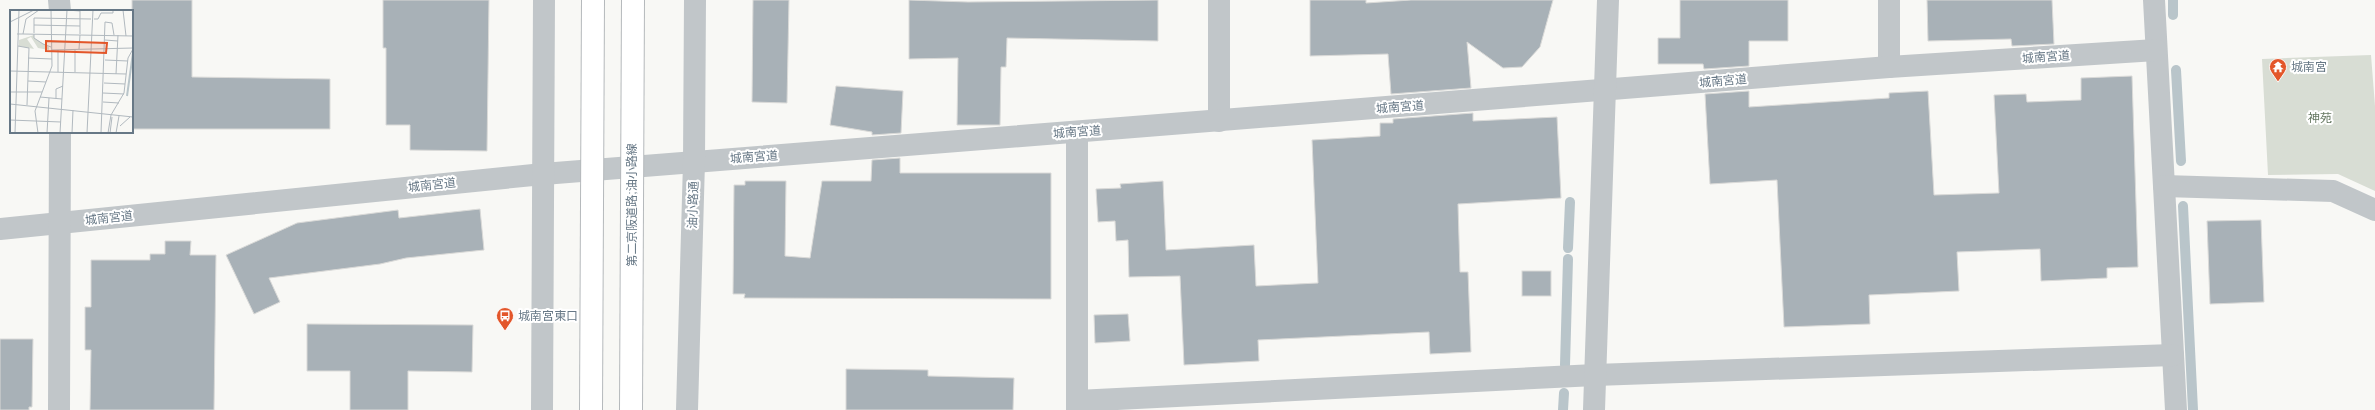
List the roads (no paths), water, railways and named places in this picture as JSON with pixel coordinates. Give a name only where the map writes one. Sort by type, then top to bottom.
[{"type":"highway","points":[[591,410],[593,0]]},
{"type":"highway","name":"第二京阪道路;油小路線","points":[[631,410],[633,0]]},
{"type":"street","points":[[542,410],[544,0]]},
{"type":"street","name":"油小路通","points":[[687,410],[694,162],[694,0]]},
{"type":"street","points":[[1218,121],[1219,0]]},
{"type":"street","points":[[1594,410],[1608,0]]},
{"type":"street","points":[[1889,0],[1889,67]]},
{"type":"street","points":[[2154,0],[2176,410]]},
{"type":"street","name":"城南宮道","points":[[0,229],[543,174],[1605,91],[1889,67],[2156,50]]},
{"type":"street","points":[[1077,132],[1077,406],[1595,375],[2173,355]]},
{"type":"street","points":[[59,410],[60,133]]},
{"type":"street","points":[[2164,186],[2333,191],[2375,210]]},
{"type":"waterway","points":[[2173,0],[2173,15]]},
{"type":"waterway","points":[[2176,70],[2181,161]]},
{"type":"waterway","points":[[1568,248],[1570,202]]},
{"type":"waterway","points":[[2183,206],[2193,410]]},
{"type":"waterway","points":[[1565,365],[1568,259]]},
{"type":"waterway","points":[[1563,410],[1564,393]]},
{"type":"place","name":"城南宮","points":[[2278,82]]},
{"type":"place","name":"城南宮東口","points":[[505,331]]},
{"type":"park label","name":"神苑","points":[[2320,118]]}]
